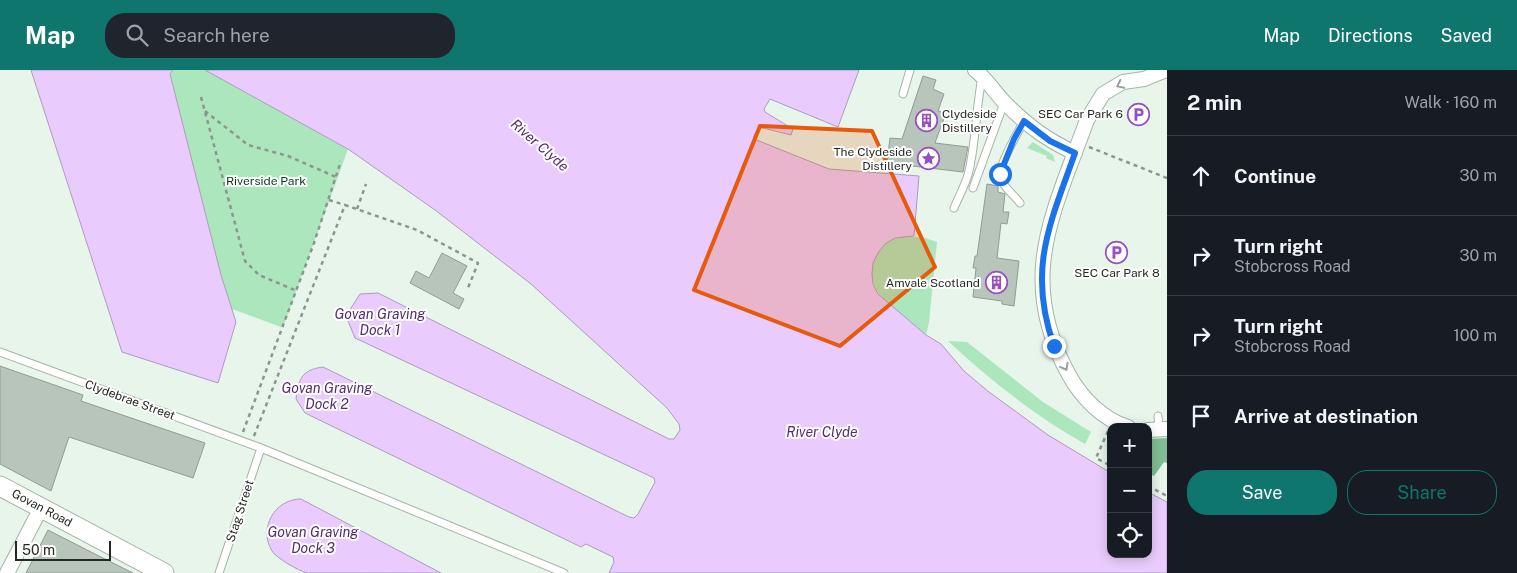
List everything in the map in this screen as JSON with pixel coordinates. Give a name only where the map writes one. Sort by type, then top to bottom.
[{"type":"street","points":[[1119,423],[1102,413],[1084,396],[1072,380],[1054,346],[1044,308],[1042,277],[1045,246],[1050,223],[1087,120],[1103,94],[1123,82],[1144,78],[1166,70]]},
{"type":"street","points":[[978,73],[1004,103],[1050,141],[1077,148]]},
{"type":"street","name":"Govan Road","points":[[0,486],[164,573]]},
{"type":"street","points":[[7,573],[42,508]]},
{"type":"lane","points":[[902,94],[910,70]]},
{"type":"lane","points":[[954,208],[968,174],[974,139],[978,73]]},
{"type":"lane","points":[[973,188],[1004,103]]},
{"type":"lane","points":[[1020,203],[1003,183],[1000,174],[1014,139],[1024,121]]},
{"type":"lane","name":"Clydebrae Street","points":[[0,352],[261,448],[564,573]]},
{"type":"lane","points":[[1158,416],[1158,430]]},
{"type":"lane","name":"Stag Street","points":[[219,573],[261,448]]},
{"type":"path","points":[[201,97],[245,261],[259,275],[297,291]]},
{"type":"path","points":[[205,111],[248,145],[288,156],[336,177]]},
{"type":"path","points":[[1077,148],[1167,178]]},
{"type":"path","points":[[240,440],[297,291],[341,161]]},
{"type":"path","points":[[357,209],[366,184]]},
{"type":"path","points":[[329,200],[417,230],[478,263],[468,288]]},
{"type":"path","points":[[250,444],[345,205]]},
{"type":"path","points":[[1096,458],[1107,464]]},
{"type":"path","points":[[1152,488],[1167,496]]},
{"type":"highlighted area","points":[[760,126],[872,131],[935,267],[840,346],[694,290]]},
{"type":"green space","name":"Riverside Park","points":[[173,70],[205,70],[348,149],[285,322],[281,327],[232,309],[221,275],[170,74]]},
{"type":"green space","points":[[1033,142],[1053,155],[1055,162],[1046,158],[1047,156],[1027,148]]},
{"type":"green space","points":[[907,236],[925,238],[937,242],[926,335],[886,302],[878,292],[873,281],[872,269],[879,251],[889,242]]},
{"type":"green space","points":[[948,341],[967,342],[1043,402],[1091,432],[1085,444],[1048,422],[1014,397]]},
{"type":"green space","points":[[1167,438],[1167,463],[1164,462],[1154,476],[1152,475],[1152,439]]},
{"type":"water","points":[[31,70],[173,70],[170,74],[221,275],[236,322],[218,383],[122,352]]},
{"type":"water","name":"River Clyde","points":[[205,70],[859,70],[838,127],[770,99],[764,109],[765,112],[793,129],[791,135],[759,127],[754,139],[829,169],[919,176],[914,236],[895,238],[885,244],[878,253],[873,263],[872,274],[873,284],[878,294],[926,335],[941,344],[964,371],[989,392],[1048,435],[1107,471],[1107,558],[1152,558],[1152,494],[1167,502],[1167,573],[609,573],[614,562],[613,557],[586,544],[581,547],[305,413],[296,399],[302,377],[310,370],[323,367],[629,517],[634,518],[638,514],[655,482],[654,478],[355,338],[348,321],[351,308],[360,294],[378,293],[669,439],[674,439],[680,430],[679,424],[667,408],[531,284],[435,210],[348,149]]},
{"type":"water","name":"Govan Graving Dock 3","points":[[301,499],[441,573],[307,573],[293,567],[272,551],[268,542],[268,524],[277,509],[292,500]]},
{"type":"building","name":"Clydeside Distillery","points":[[923,76],[936,80],[933,89],[944,94],[938,111],[946,113],[935,143],[968,147],[963,172],[887,163],[890,138],[902,139]]},
{"type":"building","points":[[987,184],[998,186],[998,192],[1005,194],[1003,212],[1009,212],[1007,224],[1001,223],[997,258],[1019,261],[1014,306],[1002,304],[1002,301],[973,297],[976,268],[973,268],[975,256],[977,256]]},
{"type":"building","points":[[442,253],[467,266],[453,293],[464,299],[459,309],[410,283],[416,271],[429,278]]},
{"type":"building","points":[[0,366],[83,395],[81,401],[205,443],[193,478],[69,437],[51,491],[0,464]]},
{"type":"building","points":[[48,530],[91,552],[133,573],[26,573]]},
{"type":"place","name":"SEC Car Park 6","points":[[1139,114]]},
{"type":"place","name":"Clydeside Distillery","points":[[926,121]]},
{"type":"place","name":"The Clydeside Distillery","points":[[928,159]]},
{"type":"place","name":"SEC Car Park 8","points":[[1117,252]]},
{"type":"place","name":"Amvale Scotland","points":[[996,283]]},
{"type":"route","points":[[1000,174],[1014,139],[1024,121],[1050,141],[1075,153],[1050,223],[1043,258],[1042,293],[1054,346]]},
{"type":"water label","name":"Govan Graving Dock 1","points":[[380,322]]},
{"type":"water label","name":"Govan Graving Dock 2","points":[[327,396]]}]
